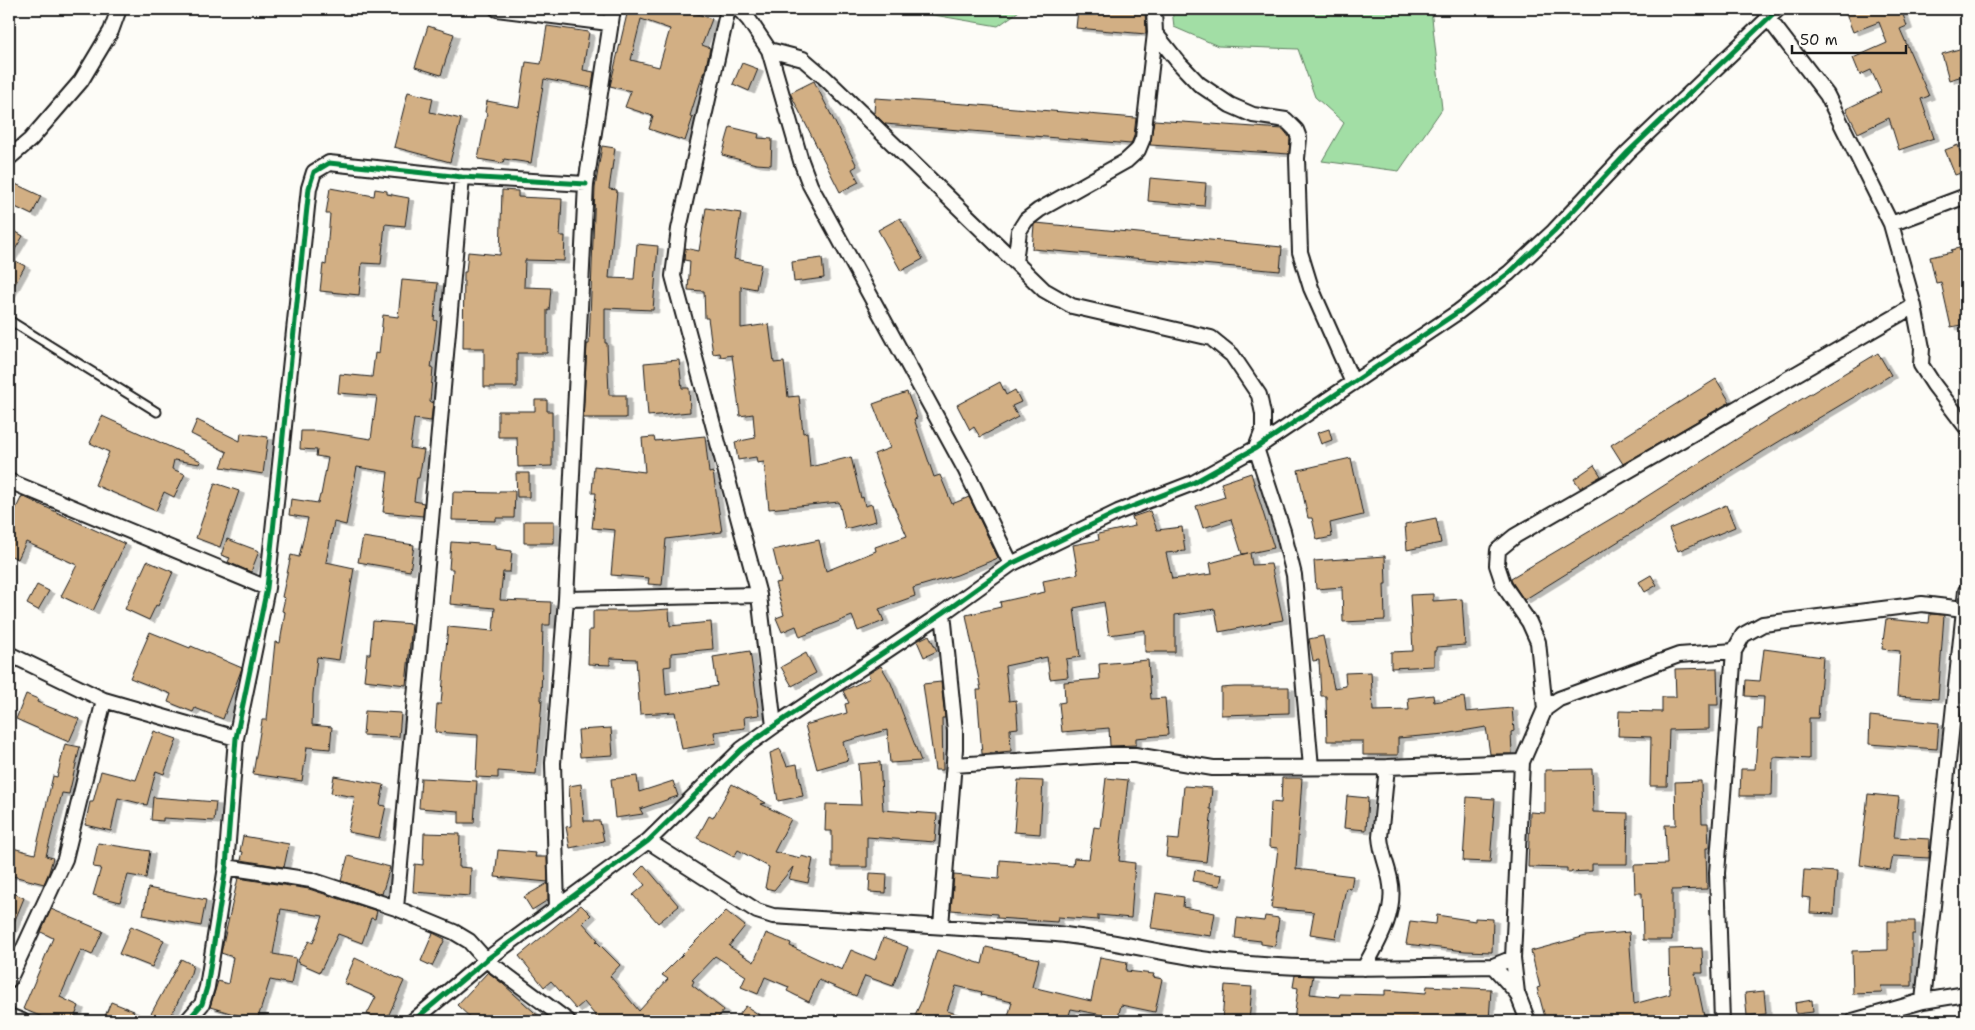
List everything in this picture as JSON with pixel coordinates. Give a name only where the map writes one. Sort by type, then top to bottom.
[{"type":"street","points":[[9,158],[30,140],[80,81],[111,31],[118,9]]},
{"type":"street","points":[[497,9],[609,23]]},
{"type":"street","points":[[557,908],[553,763],[566,598],[586,184],[609,23],[613,9]]},
{"type":"street","points":[[728,9],[679,229],[673,276],[759,595],[774,726]]},
{"type":"street","points":[[739,9],[749,20],[769,50],[801,161],[810,185],[966,471],[1011,564]]},
{"type":"street","points":[[1015,262],[1019,231],[1026,220],[1126,161],[1138,150],[1143,138],[1155,32],[1154,9]]},
{"type":"street","points":[[413,1021],[486,960],[648,841],[742,749],[1011,564],[1118,512],[1193,483],[1256,448],[1458,312],[1509,273],[1554,230],[1628,152],[1770,12],[1827,95],[1891,224],[1914,306],[1922,348],[1921,365],[1966,427]]},
{"type":"street","points":[[1155,32],[1199,84],[1230,105],[1253,115],[1286,120],[1296,130],[1299,138],[1297,158],[1300,252],[1304,269],[1353,383]]},
{"type":"street","points":[[769,50],[803,59],[824,77],[1044,290],[1072,306],[1211,338],[1232,355],[1259,395],[1263,414],[1263,430],[1256,448],[1283,531],[1294,575],[1311,767]]},
{"type":"street","points":[[187,1021],[202,1004],[207,987],[226,867],[236,738],[267,588],[309,188],[314,172],[329,163],[462,177],[586,184]]},
{"type":"street","points":[[396,908],[462,177]]},
{"type":"street","points":[[1891,224],[1966,196]]},
{"type":"street","points":[[1546,709],[1538,642],[1529,622],[1504,586],[1497,565],[1498,550],[1515,536],[1914,306]]},
{"type":"street","points":[[9,481],[267,588]]},
{"type":"street","points":[[1924,1001],[1963,646],[1966,591]]},
{"type":"street","points":[[566,598],[759,595]]},
{"type":"street","points":[[1722,1021],[1717,874],[1734,651],[1743,635],[1763,624],[1922,604],[1964,609]]},
{"type":"street","points":[[941,926],[955,731],[942,613]]},
{"type":"street","points":[[1528,1021],[1517,993],[1514,958],[1522,762],[1546,709],[1559,699],[1679,656],[1734,651]]},
{"type":"street","points":[[9,654],[104,700],[236,738]]},
{"type":"street","points":[[9,980],[65,859],[104,700]]},
{"type":"street","points":[[954,765],[1109,755],[1134,755],[1213,768],[1522,762]]},
{"type":"street","points":[[1364,968],[1379,941],[1389,916],[1392,896],[1391,880],[1380,837],[1387,766]]},
{"type":"street","points":[[648,841],[757,911],[773,916],[1082,937],[1209,960],[1330,969],[1493,966],[1514,958]]},
{"type":"street","points":[[226,867],[311,880],[396,908],[454,932],[469,941],[486,960],[568,1021]]},
{"type":"street","points":[[1493,966],[1517,993]]},
{"type":"street","points":[[1853,1021],[1924,1001],[1966,994]]},
{"type":"street","points":[[9,1016],[22,1021]]},
{"type":"lane","points":[[9,320],[157,412]]},
{"type":"green space","points":[[899,9],[1022,9],[998,26]]},
{"type":"green space","points":[[1172,9],[1431,9],[1442,109],[1399,171],[1322,161],[1344,123],[1315,97],[1298,49],[1218,46],[1174,27]]},
{"type":"building","points":[[622,9],[684,9],[712,19],[702,45],[710,48],[705,71],[690,116],[693,117],[685,141],[649,129],[653,116],[625,107],[631,91],[610,86],[627,14],[621,12]],"holes":[[[641,19],[670,29],[659,67],[631,60]]]},
{"type":"building","points":[[1078,9],[1145,9],[1146,34],[1076,28]]},
{"type":"building","points":[[1844,9],[1901,9],[1907,26],[1900,29],[1929,96],[1921,99],[1934,138],[1899,150],[1889,118],[1858,133],[1846,109],[1881,92],[1871,70],[1860,75],[1853,58],[1887,43],[1879,22],[1853,32]]},
{"type":"building","points":[[428,26],[454,34],[441,75],[415,67]]},
{"type":"building","points":[[547,26],[589,32],[583,70],[594,72],[592,88],[544,79],[531,163],[504,159],[503,163],[478,159],[487,113],[485,112],[487,101],[519,107],[526,62],[541,64]]},
{"type":"building","points":[[1966,47],[1966,75],[1949,80],[1942,54]]},
{"type":"building","points":[[742,63],[758,69],[749,91],[733,84]]},
{"type":"building","points":[[814,81],[857,166],[852,169],[859,182],[840,192],[790,93]]},
{"type":"building","points":[[408,92],[433,98],[430,112],[461,119],[450,162],[394,147]]},
{"type":"building","points":[[875,98],[1136,118],[1134,136],[1131,144],[885,124],[874,113]]},
{"type":"building","points":[[1154,120],[1283,129],[1290,138],[1289,154],[1150,145]]},
{"type":"building","points":[[730,127],[759,134],[758,138],[772,139],[771,165],[756,164],[722,155]]},
{"type":"building","points":[[1958,145],[1966,171],[1955,175],[1945,150]]},
{"type":"building","points":[[602,146],[615,148],[609,189],[617,190],[609,278],[634,279],[637,244],[658,246],[653,310],[605,308],[605,343],[607,343],[609,395],[626,395],[626,418],[583,418],[587,344],[589,344],[595,188]]},
{"type":"building","points":[[1150,178],[1206,183],[1204,206],[1148,201]]},
{"type":"building","points":[[9,181],[41,196],[32,215],[9,204]]},
{"type":"building","points":[[330,188],[374,196],[375,189],[387,191],[387,194],[409,198],[405,226],[385,224],[381,264],[362,263],[359,295],[320,291],[323,264],[326,265],[330,214],[326,214]]},
{"type":"building","points":[[502,190],[518,191],[518,197],[562,199],[560,236],[565,236],[564,261],[525,260],[524,287],[551,288],[549,311],[547,310],[547,353],[517,353],[517,387],[484,387],[484,348],[463,348],[464,272],[466,272],[468,252],[500,255]]},
{"type":"building","points":[[706,208],[741,213],[734,259],[761,264],[756,289],[741,286],[741,328],[769,324],[774,363],[784,362],[788,397],[799,396],[803,433],[807,432],[810,467],[851,457],[861,498],[863,497],[865,506],[872,504],[876,521],[845,529],[839,502],[769,509],[764,462],[757,463],[756,457],[738,460],[735,442],[755,438],[753,414],[740,416],[732,355],[721,357],[720,353],[713,354],[708,318],[705,318],[704,291],[688,290],[690,261],[684,260],[685,248],[699,251]]},
{"type":"building","points":[[900,218],[923,259],[901,271],[878,230]]},
{"type":"building","points":[[1036,223],[1282,247],[1280,271],[1032,249],[1034,225]]},
{"type":"building","points":[[9,228],[23,236],[10,258],[25,266],[9,295]]},
{"type":"building","points":[[1963,247],[1964,250],[1966,249],[1966,324],[1951,327],[1941,282],[1936,283],[1930,257],[1952,252],[1951,250]]},
{"type":"building","points":[[822,258],[824,278],[794,282],[792,262]]},
{"type":"building","points":[[402,280],[438,283],[434,320],[437,321],[431,368],[433,368],[430,402],[433,402],[431,421],[414,419],[410,448],[424,450],[414,501],[424,503],[423,516],[383,512],[388,472],[357,467],[346,525],[334,522],[326,562],[354,568],[339,660],[317,657],[313,694],[312,725],[332,727],[330,749],[307,747],[302,781],[253,774],[262,720],[267,720],[275,642],[280,643],[285,612],[282,611],[285,598],[282,597],[291,555],[299,557],[308,518],[289,515],[291,499],[318,503],[328,458],[316,456],[317,450],[300,449],[301,431],[320,431],[371,439],[377,396],[338,393],[340,374],[372,377],[375,353],[379,354],[383,315],[398,317]]},
{"type":"building","points":[[1878,353],[1891,375],[1775,444],[1524,600],[1512,582],[1511,578],[1624,511],[1762,423]]},
{"type":"building","points":[[679,360],[682,388],[689,388],[690,412],[648,416],[644,363]]},
{"type":"building","points":[[1716,379],[1730,402],[1623,464],[1611,445]]},
{"type":"building","points":[[1000,382],[1006,395],[1015,390],[1021,402],[1012,406],[1018,417],[980,437],[974,427],[970,430],[957,405]]},
{"type":"building","points":[[907,392],[917,418],[914,419],[934,477],[940,475],[952,504],[969,497],[998,558],[957,575],[913,588],[915,596],[879,609],[884,621],[858,631],[852,616],[800,637],[796,626],[782,632],[776,618],[784,615],[775,583],[781,582],[773,550],[819,540],[826,571],[876,551],[875,547],[907,536],[885,486],[874,454],[890,448],[873,404]]},
{"type":"building","points":[[535,400],[547,400],[547,411],[552,411],[552,466],[518,467],[517,437],[498,437],[498,411],[535,411]]},
{"type":"building","points":[[102,416],[201,461],[200,464],[174,460],[172,469],[185,474],[174,497],[164,492],[156,511],[95,485],[109,452],[90,443]]},
{"type":"building","points":[[197,420],[240,441],[241,433],[268,437],[263,474],[221,467],[227,452],[191,434]]},
{"type":"building","points":[[1329,429],[1332,440],[1321,444],[1317,433]]},
{"type":"building","points":[[705,436],[709,473],[713,472],[722,532],[666,539],[662,585],[648,584],[649,578],[611,575],[615,530],[592,528],[596,493],[592,493],[594,466],[645,472],[642,438],[654,437],[655,441]]},
{"type":"building","points":[[1351,458],[1363,515],[1330,523],[1332,537],[1317,540],[1312,518],[1308,518],[1298,470]]},
{"type":"building","points":[[1594,465],[1601,476],[1580,488],[1574,479]]},
{"type":"building","points":[[516,473],[529,473],[529,497],[517,497]]},
{"type":"building","points":[[1251,473],[1274,548],[1250,553],[1252,565],[1271,564],[1283,620],[1219,632],[1215,609],[1175,615],[1175,652],[1145,652],[1145,630],[1109,635],[1104,602],[1074,608],[1080,657],[1066,659],[1068,677],[1050,679],[1047,657],[1005,666],[1009,701],[1016,700],[1018,728],[1010,729],[1011,751],[982,754],[977,690],[981,690],[966,615],[1001,607],[1000,602],[1045,592],[1043,581],[1078,574],[1073,545],[1099,540],[1098,534],[1135,526],[1132,517],[1150,511],[1157,530],[1182,527],[1185,551],[1166,553],[1172,579],[1212,574],[1210,563],[1248,553],[1242,554],[1231,519],[1203,528],[1196,506],[1225,497],[1221,483]]},
{"type":"building","points":[[215,483],[239,491],[220,547],[196,538]]},
{"type":"building","points":[[499,491],[515,491],[514,518],[496,518],[496,521],[452,520],[453,492],[499,493]]},
{"type":"building","points":[[22,496],[125,544],[93,611],[61,596],[77,565],[26,542],[18,559],[9,555],[9,523]]},
{"type":"building","points":[[1726,505],[1735,527],[1678,551],[1669,529]]},
{"type":"building","points":[[1436,518],[1441,543],[1407,550],[1405,524]]},
{"type":"building","points":[[524,521],[554,521],[554,543],[524,543]]},
{"type":"building","points":[[363,537],[414,545],[410,571],[358,562]]},
{"type":"building","points":[[227,539],[259,551],[251,572],[228,562],[230,558],[221,555]]},
{"type":"building","points":[[451,542],[495,545],[495,549],[512,551],[510,572],[503,572],[500,600],[551,602],[550,625],[543,625],[542,700],[536,774],[498,771],[498,778],[476,777],[478,735],[435,732],[437,704],[441,704],[448,627],[493,631],[495,608],[450,604],[453,569],[449,569]]},
{"type":"building","points":[[1385,556],[1385,620],[1343,622],[1342,587],[1316,589],[1314,561]]},
{"type":"building","points":[[147,561],[173,572],[158,606],[156,605],[149,620],[125,609]]},
{"type":"building","points":[[1651,575],[1657,585],[1645,592],[1639,582]]},
{"type":"building","points":[[37,585],[49,591],[38,610],[27,604]]},
{"type":"building","points":[[1433,594],[1433,601],[1462,599],[1465,645],[1436,647],[1436,651],[1434,651],[1434,666],[1391,668],[1391,652],[1413,651],[1410,595]]},
{"type":"building","points":[[669,609],[670,626],[711,622],[713,649],[671,653],[671,666],[664,667],[666,695],[717,686],[713,657],[750,651],[759,715],[744,717],[745,728],[714,732],[716,743],[682,749],[675,712],[640,714],[636,659],[610,658],[610,665],[588,664],[589,630],[593,630],[593,611]]},
{"type":"building","points":[[1930,614],[1944,615],[1938,699],[1897,696],[1900,651],[1882,649],[1886,619],[1929,623]]},
{"type":"building","points":[[373,621],[412,624],[406,685],[364,680],[367,654],[370,654]]},
{"type":"building","points":[[150,632],[190,648],[191,646],[242,668],[223,719],[195,708],[193,712],[168,702],[171,694],[130,678]]},
{"type":"building","points":[[929,635],[937,651],[924,657],[917,641]]},
{"type":"building","points":[[1323,636],[1334,688],[1346,686],[1345,673],[1371,672],[1373,711],[1409,710],[1408,698],[1433,695],[1434,702],[1464,697],[1466,712],[1512,708],[1514,731],[1511,732],[1512,754],[1490,754],[1486,727],[1445,734],[1398,738],[1398,755],[1363,755],[1363,741],[1327,741],[1326,696],[1321,696],[1319,660],[1313,661],[1309,639]]},
{"type":"building","points":[[1764,649],[1823,657],[1818,718],[1809,718],[1809,759],[1773,757],[1772,796],[1740,796],[1741,769],[1755,769],[1758,729],[1762,729],[1764,697],[1745,696],[1746,680],[1760,681]]},
{"type":"building","points":[[806,653],[816,673],[792,686],[781,667]]},
{"type":"building","points":[[1148,660],[1151,699],[1165,698],[1168,735],[1136,738],[1136,745],[1110,746],[1109,728],[1062,732],[1059,703],[1065,702],[1064,682],[1100,679],[1099,664]]},
{"type":"building","points":[[881,666],[891,683],[921,761],[890,763],[887,730],[843,742],[848,760],[817,769],[805,725],[847,713],[845,704],[849,703],[843,691],[870,678],[868,674]]},
{"type":"building","points":[[1717,668],[1718,705],[1709,705],[1709,729],[1669,730],[1667,786],[1650,786],[1651,737],[1618,736],[1619,711],[1662,712],[1662,697],[1676,697],[1675,669]]},
{"type":"building","points":[[941,682],[945,718],[942,718],[943,770],[935,770],[923,684]]},
{"type":"building","points":[[1289,687],[1289,713],[1221,715],[1221,688]]},
{"type":"building","points":[[26,694],[38,699],[37,702],[79,719],[69,742],[16,719]]},
{"type":"building","points":[[365,711],[401,713],[399,737],[363,735]]},
{"type":"building","points":[[1870,716],[1939,723],[1937,749],[1869,744]]},
{"type":"building","points":[[611,728],[613,755],[580,757],[578,730]]},
{"type":"building","points":[[154,731],[177,739],[164,774],[156,771],[147,805],[118,798],[111,831],[85,825],[90,802],[93,802],[101,771],[136,780]]},
{"type":"building","points":[[65,744],[80,747],[69,794],[62,793],[46,856],[53,858],[44,884],[9,875],[9,847],[35,854],[53,776],[57,777]]},
{"type":"building","points":[[780,749],[787,766],[797,764],[803,796],[778,801],[770,753]]},
{"type":"building","points":[[880,762],[883,810],[937,814],[935,842],[867,837],[867,867],[832,867],[832,831],[825,831],[826,804],[861,805],[858,764]]},
{"type":"building","points":[[1592,769],[1593,812],[1628,813],[1627,864],[1592,864],[1592,871],[1567,872],[1567,868],[1528,867],[1530,812],[1545,813],[1545,770]]},
{"type":"building","points":[[334,776],[384,785],[380,805],[386,806],[379,838],[348,832],[355,797],[331,793]]},
{"type":"building","points":[[637,776],[639,792],[673,781],[678,796],[640,809],[643,814],[615,818],[611,779]]},
{"type":"building","points":[[421,778],[477,781],[474,823],[459,823],[459,811],[419,808]]},
{"type":"building","points":[[1106,778],[1128,780],[1119,861],[1135,863],[1131,918],[1098,915],[1098,920],[1058,917],[1057,922],[997,918],[997,914],[951,910],[954,875],[999,879],[1000,860],[1073,866],[1074,858],[1089,859],[1094,827],[1100,828]]},
{"type":"building","points":[[1282,778],[1302,778],[1296,869],[1353,876],[1351,889],[1346,888],[1336,938],[1310,934],[1314,912],[1271,908],[1278,848],[1269,847],[1271,802],[1281,803]]},
{"type":"building","points":[[1018,780],[1043,781],[1040,834],[1014,832]]},
{"type":"building","points":[[1701,781],[1702,823],[1708,823],[1709,848],[1706,848],[1707,889],[1672,890],[1672,940],[1643,940],[1642,893],[1635,893],[1634,865],[1667,864],[1665,825],[1676,825],[1675,782]]},
{"type":"building","points":[[581,784],[584,821],[600,821],[604,841],[570,848],[566,827],[571,826],[569,786]]},
{"type":"building","points":[[732,784],[766,803],[761,804],[791,819],[774,852],[813,859],[808,883],[789,879],[793,867],[774,890],[765,888],[769,867],[738,850],[734,857],[697,838],[709,816],[713,818]]},
{"type":"building","points":[[1184,786],[1212,788],[1210,809],[1212,809],[1206,862],[1166,857],[1168,839],[1179,840]]},
{"type":"building","points":[[1868,794],[1899,797],[1894,837],[1930,839],[1929,858],[1893,856],[1890,870],[1860,865]]},
{"type":"building","points":[[1347,796],[1368,798],[1366,830],[1344,828]]},
{"type":"building","points":[[153,797],[216,802],[214,821],[163,818],[163,821],[151,820]]},
{"type":"building","points":[[1467,797],[1495,799],[1490,862],[1463,861]]},
{"type":"building","points":[[424,833],[460,834],[459,867],[471,868],[470,896],[413,892],[415,864],[423,865]]},
{"type":"building","points":[[243,836],[289,844],[284,867],[241,860],[243,852],[240,851]]},
{"type":"building","points":[[98,843],[150,851],[146,878],[128,875],[120,902],[93,895],[101,868],[93,867]]},
{"type":"building","points":[[498,850],[536,853],[535,857],[547,857],[548,882],[495,877]]},
{"type":"building","points":[[348,856],[390,867],[382,894],[341,881]]},
{"type":"building","points":[[644,865],[679,906],[658,923],[633,895],[645,885],[635,874]]},
{"type":"building","points":[[1195,870],[1222,875],[1220,886],[1193,881]]},
{"type":"building","points":[[1804,870],[1837,872],[1834,914],[1810,913],[1811,898],[1802,897]]},
{"type":"building","points":[[870,873],[887,874],[886,893],[869,892]]},
{"type":"building","points":[[238,878],[309,889],[377,911],[375,919],[371,918],[362,943],[338,934],[320,972],[297,962],[309,941],[313,943],[323,916],[281,909],[273,954],[296,958],[291,984],[270,980],[257,1021],[210,1007],[218,981],[228,984],[233,957],[221,953]]},
{"type":"building","points":[[548,883],[548,900],[532,910],[524,897]]},
{"type":"building","points":[[148,888],[206,900],[201,926],[143,915]]},
{"type":"building","points":[[9,891],[24,898],[9,935]]},
{"type":"building","points":[[1156,893],[1184,897],[1183,907],[1215,913],[1211,936],[1151,928]]},
{"type":"building","points":[[581,905],[591,915],[583,923],[598,940],[596,941],[620,965],[610,976],[639,1011],[668,979],[662,975],[726,911],[745,926],[729,946],[754,962],[766,933],[791,943],[790,946],[842,970],[851,950],[875,960],[883,938],[908,947],[893,986],[865,976],[856,996],[819,980],[809,1002],[787,991],[789,987],[765,977],[758,994],[741,987],[746,976],[715,956],[692,980],[694,981],[692,985],[724,1010],[715,1021],[600,1021],[584,1002],[576,1009],[551,981],[544,987],[519,956]]},
{"type":"building","points":[[51,909],[103,931],[92,955],[81,950],[60,997],[79,1006],[73,1021],[52,1021],[23,1009],[53,938],[41,932]]},
{"type":"building","points":[[1437,915],[1475,921],[1475,918],[1493,919],[1492,952],[1465,951],[1406,944],[1410,921],[1436,924]]},
{"type":"building","points":[[1265,916],[1279,918],[1275,946],[1261,944],[1261,941],[1235,938],[1237,918],[1264,921]]},
{"type":"building","points":[[1888,921],[1915,921],[1915,934],[1912,934],[1912,986],[1881,986],[1882,993],[1853,994],[1852,951],[1888,950]]},
{"type":"building","points":[[131,926],[164,940],[152,967],[119,954]]},
{"type":"building","points":[[1629,932],[1634,1004],[1670,994],[1669,949],[1702,948],[1703,973],[1695,973],[1705,1021],[1546,1021],[1537,988],[1540,987],[1531,951],[1586,936]]},
{"type":"building","points":[[433,933],[445,939],[432,966],[421,961]]},
{"type":"building","points":[[986,947],[1039,959],[1032,987],[1091,1001],[1100,957],[1127,962],[1126,971],[1154,974],[1153,977],[1162,979],[1155,1012],[1121,1005],[1118,1018],[1071,1009],[1067,1021],[1023,1021],[1008,1017],[1012,1002],[981,995],[982,992],[956,986],[947,1011],[970,1018],[969,1021],[934,1021],[915,1015],[921,1002],[937,950],[982,964]]},
{"type":"building","points":[[355,958],[404,981],[386,1021],[380,1021],[367,1014],[376,997],[344,983]]},
{"type":"building","points":[[181,959],[193,965],[169,1021],[147,1021]]},
{"type":"building","points":[[488,972],[544,1021],[474,1021],[457,1005]]},
{"type":"building","points":[[1295,975],[1313,976],[1310,994],[1339,997],[1340,994],[1385,995],[1385,990],[1426,993],[1427,986],[1491,989],[1489,1021],[1411,1018],[1411,1021],[1350,1019],[1350,1021],[1294,1021],[1298,988],[1293,987]]},
{"type":"building","points":[[1225,985],[1252,987],[1249,1021],[1222,1021]]},
{"type":"building","points":[[1764,991],[1766,1014],[1747,1016],[1745,993]]},
{"type":"building","points":[[1812,1000],[1813,1012],[1796,1014],[1795,1003]]},
{"type":"building","points":[[111,1002],[134,1011],[130,1021],[103,1021]]},
{"type":"building","points":[[746,1006],[768,1021],[748,1021],[739,1015]]},
{"type":"cycle path","points":[[413,1021],[486,960],[648,841],[742,749],[943,613],[1011,564],[1118,512],[1193,483],[1256,448],[1458,312],[1509,273],[1554,231],[1628,152],[1778,9]]},
{"type":"cycle path","points":[[187,1021],[202,1004],[207,987],[226,867],[236,738],[267,588],[309,188],[314,172],[329,163],[462,177],[586,184]]}]
